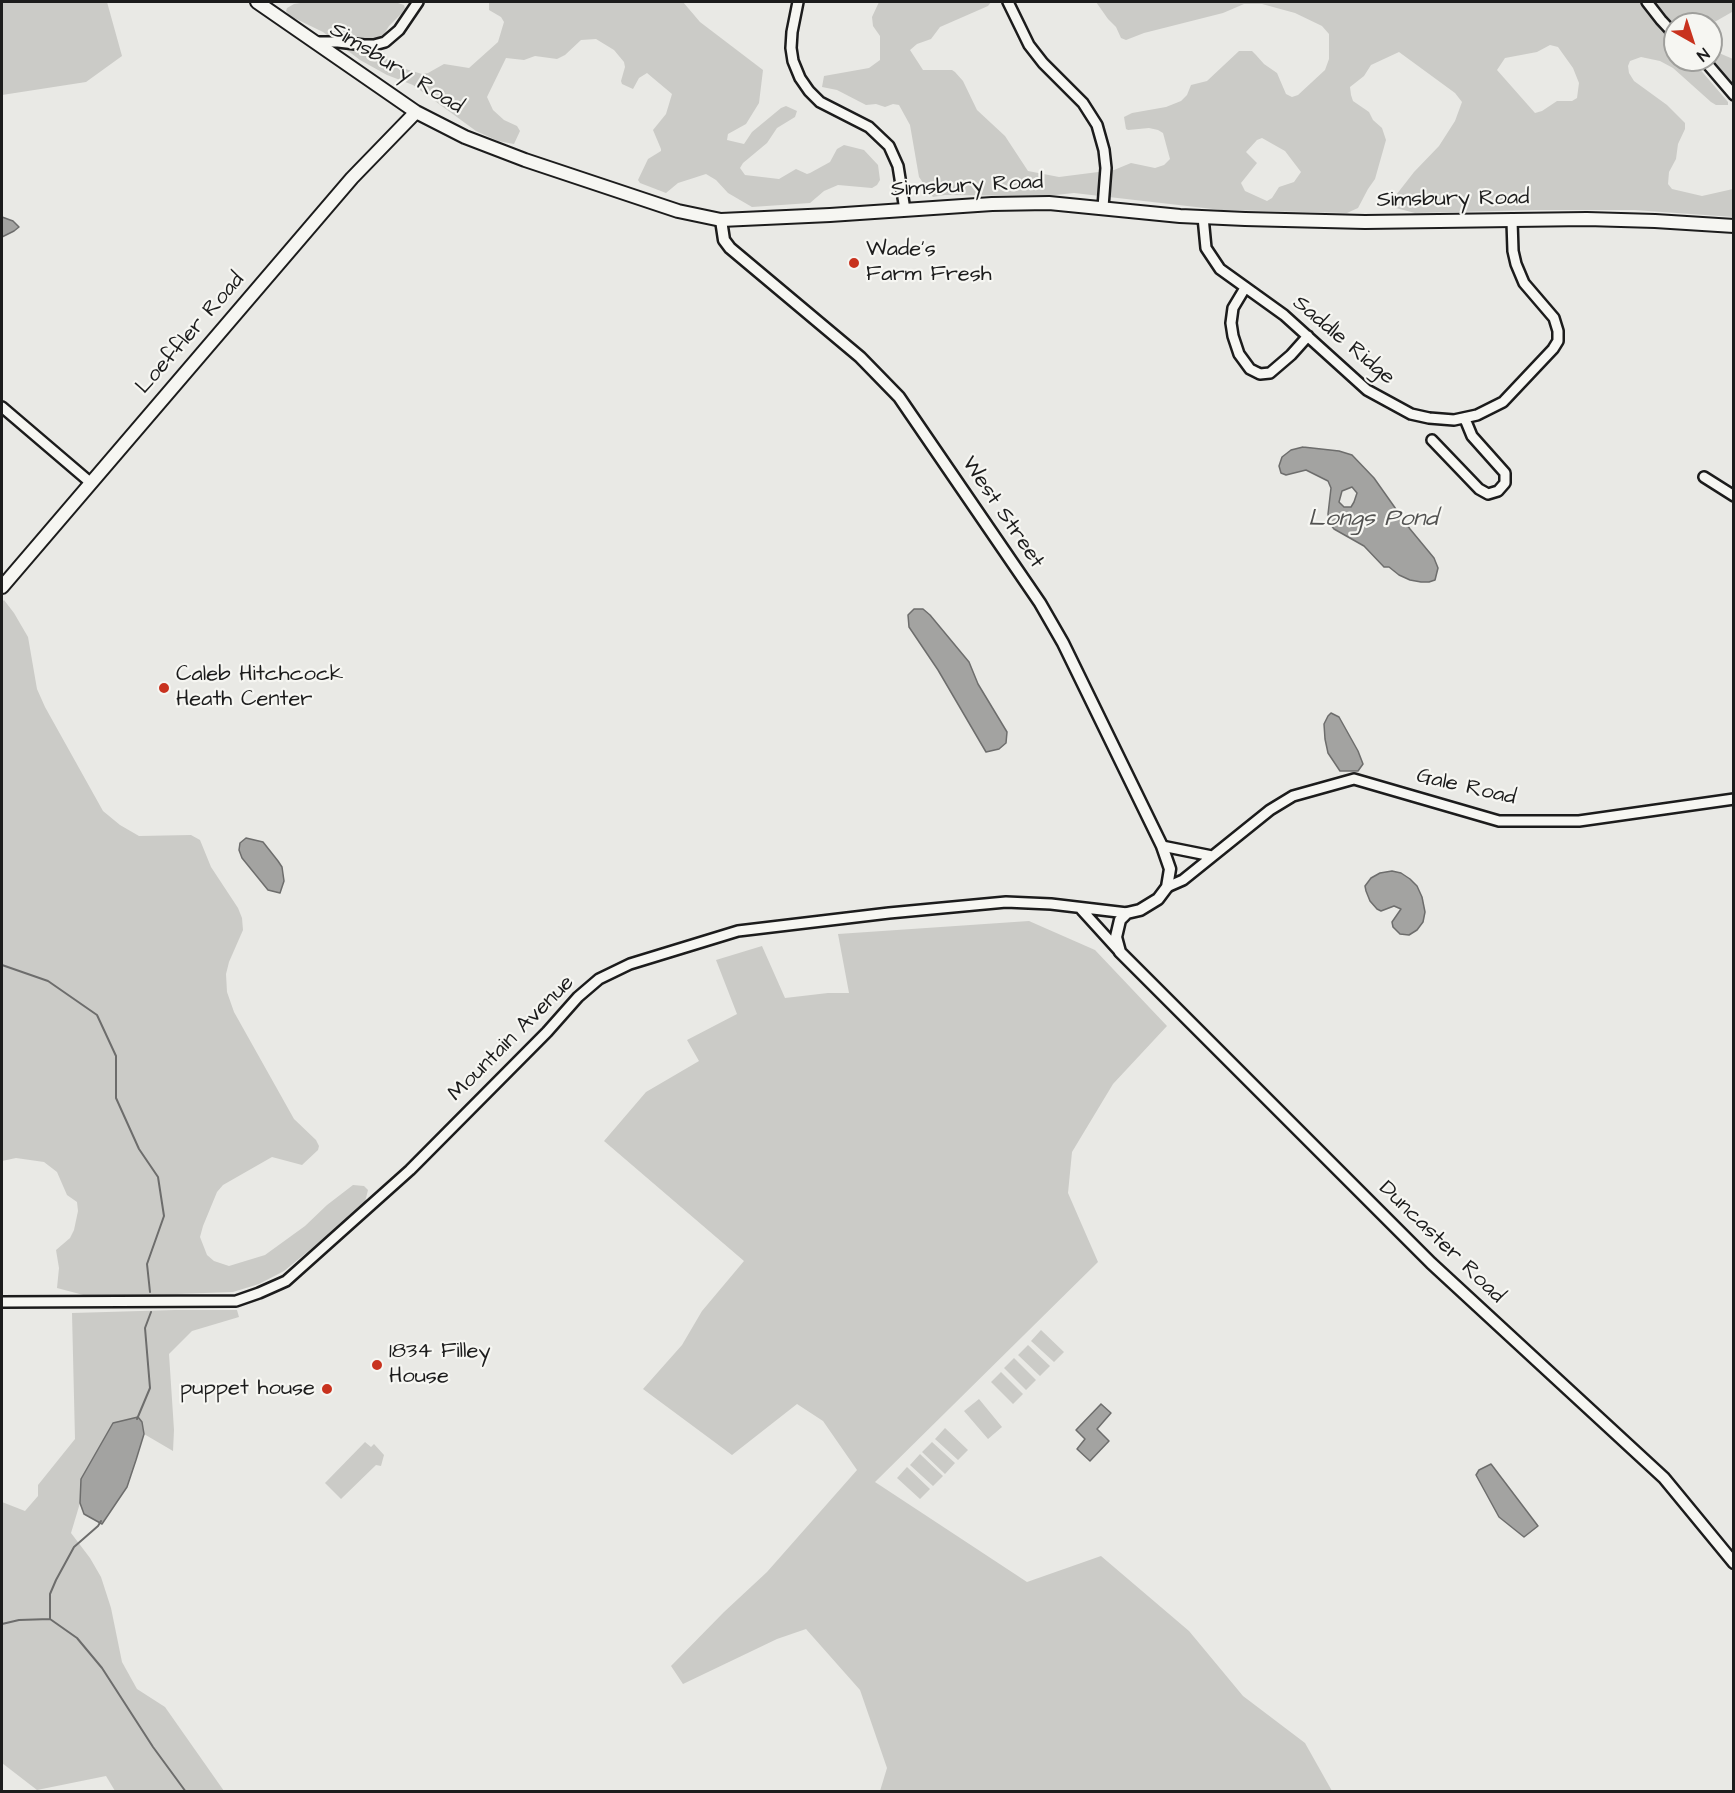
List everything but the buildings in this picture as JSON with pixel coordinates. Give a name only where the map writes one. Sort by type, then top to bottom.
[{"type":"main road","name":"Simsbury Road","points":[[256,2],[416,112],[465,137],[678,212],[721,220],[992,204],[1049,203],[1203,217],[1365,222],[1655,220],[1734,226]]},
{"type":"main road","name":"Loeffler Road","points":[[2,587],[352,178],[416,112]]},
{"type":"street","points":[[313,42],[374,45],[385,42],[399,30],[418,2]]},
{"type":"street","points":[[798,2],[791,48],[793,61],[800,78],[808,91],[820,102],[869,127],[889,146],[897,166],[905,210]]},
{"type":"street","points":[[1008,2],[1029,45],[1043,63],[1083,103],[1097,125],[1106,168],[1103,207]]},
{"type":"street","points":[[1647,2],[1663,22]]},
{"type":"street","points":[[1714,72],[1734,95]]},
{"type":"street","name":"Saddle Ridge","points":[[1203,217],[1206,245],[1220,269],[1284,315],[1363,387],[1385,402],[1420,416],[1439,419],[1465,419],[1488,411],[1503,402],[1558,341],[1554,318],[1524,283],[1516,264],[1512,221]]},
{"type":"street","name":"West Street","points":[[721,220],[724,240],[730,248],[860,357],[884,380],[913,416],[1052,624],[1162,846],[1170,869],[1167,887]]},
{"type":"street","points":[[1245,288],[1233,308],[1231,323],[1239,354],[1250,369],[1260,374],[1270,373],[1308,336]]},
{"type":"street","points":[[2,406],[91,483]]},
{"type":"street","points":[[1432,440],[1479,489],[1488,494],[1498,491],[1505,483],[1505,473],[1472,436],[1465,419]]},
{"type":"street","points":[[1704,477],[1734,496]]},
{"type":"street","name":"Gale Road","points":[[1167,887],[1182,880],[1270,810],[1293,796],[1354,779],[1499,821],[1579,821],[1734,799]]},
{"type":"street","points":[[1162,846],[1212,856]]},
{"type":"street","name":"Mountain Avenue","points":[[2,1302],[236,1301],[286,1281],[410,1170],[547,1032],[578,997],[599,979],[630,964],[738,931],[866,915],[1006,902],[1127,913],[1140,910],[1158,899],[1167,887]]},
{"type":"street","name":"Duncaster Road","points":[[1080,908],[1120,952],[1431,1263],[1664,1478],[1734,1563]]},
{"type":"street","points":[[1120,952],[1116,937],[1120,920],[1127,913]]},
{"type":"shaded area","points":[[2,2],[107,2],[122,56],[86,82],[2,95]]},
{"type":"shaded area","points":[[395,2],[404,5],[402,13],[384,34],[374,39],[374,45],[384,57],[399,67],[422,74],[444,64],[469,68],[498,42],[504,22],[501,17],[489,10],[489,2],[683,2],[700,22],[763,70],[759,103],[746,124],[728,134],[727,140],[744,144],[752,132],[781,108],[786,106],[797,111],[795,117],[777,128],[767,143],[743,163],[740,168],[745,175],[779,179],[796,169],[807,174],[830,162],[837,149],[844,145],[864,150],[878,165],[880,180],[872,188],[838,185],[824,191],[810,203],[752,207],[728,193],[716,180],[706,174],[678,183],[666,193],[640,183],[638,180],[648,159],[661,151],[653,130],[666,114],[672,94],[647,73],[639,78],[633,89],[622,84],[624,62],[614,50],[596,39],[581,40],[565,55],[557,59],[535,56],[524,60],[506,58],[487,97],[493,110],[504,120],[517,126],[520,131],[514,144],[498,141],[476,131],[413,85],[387,75],[360,60],[323,32],[290,16],[286,11],[294,4]]},
{"type":"shaded area","points":[[879,2],[991,2],[988,6],[940,27],[931,39],[917,44],[910,50],[923,70],[952,70],[955,72],[963,81],[977,110],[1005,136],[1028,171],[1059,177],[1114,170],[1131,163],[1155,168],[1164,165],[1170,159],[1163,133],[1149,128],[1128,130],[1124,117],[1181,101],[1187,95],[1191,85],[1207,81],[1239,51],[1252,51],[1264,64],[1277,73],[1286,94],[1292,97],[1298,95],[1325,70],[1329,59],[1329,34],[1322,26],[1295,13],[1262,4],[1244,4],[1223,13],[1144,33],[1126,40],[1121,38],[1116,27],[1096,2],[1733,2],[1732,12],[1723,17],[1723,12],[1663,12],[1663,63],[1641,57],[1630,61],[1628,66],[1634,81],[1667,105],[1685,123],[1676,159],[1669,172],[1668,184],[1672,189],[1702,196],[1733,189],[1733,217],[1634,210],[1415,213],[1392,207],[1391,201],[1439,146],[1455,121],[1462,102],[1455,93],[1399,52],[1371,65],[1364,76],[1350,87],[1353,101],[1369,112],[1373,120],[1382,128],[1386,140],[1375,179],[1358,208],[1347,213],[1222,210],[1074,193],[1046,196],[945,195],[933,197],[919,177],[910,125],[899,105],[893,104],[885,107],[876,104],[866,105],[837,90],[822,87],[824,76],[869,68],[880,60],[880,36],[873,26],[872,17]],"holes":[[[1550,45],[1558,47],[1573,68],[1579,83],[1577,98],[1572,101],[1557,101],[1535,113],[1497,70],[1505,58],[1537,52]],[[1262,138],[1285,151],[1301,172],[1294,182],[1279,187],[1272,198],[1267,201],[1245,191],[1241,183],[1257,163],[1246,152],[1257,140]]]},
{"type":"shaded area","points":[[1723,55],[1733,59],[1733,84],[1722,72]]},
{"type":"shaded area","points":[[1677,72],[1702,72],[1728,102],[1728,105],[1716,105]]},
{"type":"shaded area","points":[[4,600],[28,637],[37,689],[45,707],[103,811],[120,825],[139,836],[191,835],[200,840],[211,867],[242,918],[243,930],[226,974],[227,992],[234,1012],[294,1119],[316,1140],[319,1146],[318,1150],[302,1165],[272,1157],[223,1185],[217,1192],[200,1237],[207,1255],[214,1261],[229,1266],[265,1255],[305,1226],[353,1185],[364,1186],[368,1190],[364,1206],[284,1271],[259,1284],[233,1292],[91,1297],[57,1288],[59,1268],[56,1250],[70,1238],[74,1230],[78,1211],[77,1202],[67,1195],[57,1172],[44,1162],[16,1158],[2,1161],[2,602]]},
{"type":"shaded area","points":[[1029,921],[1095,950],[1167,1026],[1113,1084],[1072,1152],[1068,1193],[1098,1262],[875,1482],[1027,1582],[1101,1556],[1189,1631],[1243,1696],[1305,1743],[1332,1791],[880,1791],[887,1768],[860,1690],[806,1629],[777,1639],[683,1684],[671,1666],[767,1572],[857,1470],[823,1421],[797,1404],[732,1455],[643,1389],[682,1345],[702,1311],[744,1261],[604,1141],[646,1092],[699,1061],[687,1040],[737,1014],[716,960],[762,946],[785,998],[849,993],[838,934]]},
{"type":"shaded area","points":[[237,1310],[239,1317],[192,1331],[169,1354],[174,1430],[173,1451],[144,1434],[142,1422],[113,1423],[81,1479],[80,1503],[71,1533],[101,1577],[111,1608],[122,1662],[137,1689],[165,1707],[224,1791],[115,1791],[106,1776],[37,1790],[2,1763],[2,1502],[25,1511],[38,1496],[38,1485],[75,1439],[72,1313]]},
{"type":"shaded area","points":[[1041,1330],[1064,1352],[1054,1362],[1031,1341]]},
{"type":"shaded area","points":[[1028,1345],[1050,1366],[1040,1376],[1018,1355]]},
{"type":"shaded area","points":[[1014,1358],[1036,1380],[1026,1390],[1004,1368]]},
{"type":"shaded area","points":[[1001,1372],[1023,1394],[1013,1404],[991,1382]]},
{"type":"shaded area","points":[[979,1399],[1002,1427],[988,1439],[964,1411]]},
{"type":"shaded area","points":[[945,1428],[968,1450],[958,1460],[935,1439]]},
{"type":"shaded area","points":[[365,1442],[371,1447],[374,1444],[384,1455],[381,1466],[376,1465],[341,1499],[325,1483]]},
{"type":"shaded area","points":[[932,1442],[955,1463],[945,1474],[922,1452]]},
{"type":"shaded area","points":[[920,1454],[943,1476],[933,1486],[910,1465]]},
{"type":"shaded area","points":[[907,1467],[930,1489],[920,1499],[897,1478]]},
{"type":"water","points":[[2,217],[13,221],[19,227],[2,237]]},
{"type":"water","name":"Longs Pond","points":[[1303,447],[1339,451],[1352,455],[1374,478],[1434,558],[1438,568],[1435,580],[1421,582],[1399,575],[1389,567],[1384,567],[1364,546],[1334,529],[1330,524],[1328,514],[1331,488],[1328,481],[1306,470],[1286,475],[1281,473],[1279,466],[1282,457],[1291,450]],"holes":[[[1352,487],[1357,493],[1351,507],[1344,507],[1339,502],[1342,491]]]},
{"type":"water","points":[[914,609],[923,609],[930,615],[969,662],[978,684],[1007,732],[1006,743],[999,749],[986,752],[938,670],[909,627],[908,615]]},
{"type":"water","points":[[1331,713],[1339,717],[1358,751],[1363,764],[1358,771],[1340,771],[1328,753],[1324,724]]},
{"type":"water","points":[[246,838],[263,842],[282,867],[284,881],[280,893],[268,890],[242,858],[239,850],[240,843]]},
{"type":"water","points":[[1392,871],[1401,873],[1410,879],[1417,886],[1422,897],[1425,912],[1423,922],[1409,935],[1400,934],[1393,927],[1392,922],[1401,909],[1394,906],[1381,911],[1377,909],[1370,901],[1366,891],[1365,886],[1371,878],[1380,873]]},
{"type":"water","points":[[1101,1404],[1111,1413],[1097,1429],[1109,1441],[1090,1461],[1077,1449],[1085,1439],[1076,1430]]},
{"type":"water","points":[[138,1417],[142,1422],[144,1434],[127,1487],[102,1524],[84,1514],[80,1503],[81,1479],[113,1423]]},
{"type":"water","points":[[1491,1464],[1538,1526],[1524,1537],[1499,1517],[1476,1475],[1479,1470]]},
{"type":"waterway","points":[[2,965],[48,981],[97,1015],[116,1056],[116,1098],[139,1149],[158,1177],[164,1216],[147,1264],[150,1292]]},
{"type":"waterway","points":[[137,1419],[150,1388],[145,1328],[151,1312]]},
{"type":"waterway","points":[[50,1619],[50,1594],[56,1580],[74,1547],[101,1521]]},
{"type":"waterway","points":[[2,1624],[19,1620],[50,1619],[77,1638],[102,1668],[153,1747],[186,1792]]},
{"type":"place","name":"Wade's Farm Fresh","points":[[854,263]]},
{"type":"place","name":"Caleb Hitchcock Heath Center","points":[[164,688]]},
{"type":"place","name":"1834 Filley House","points":[[377,1365]]},
{"type":"place","name":"puppet house","points":[[327,1389]]}]
